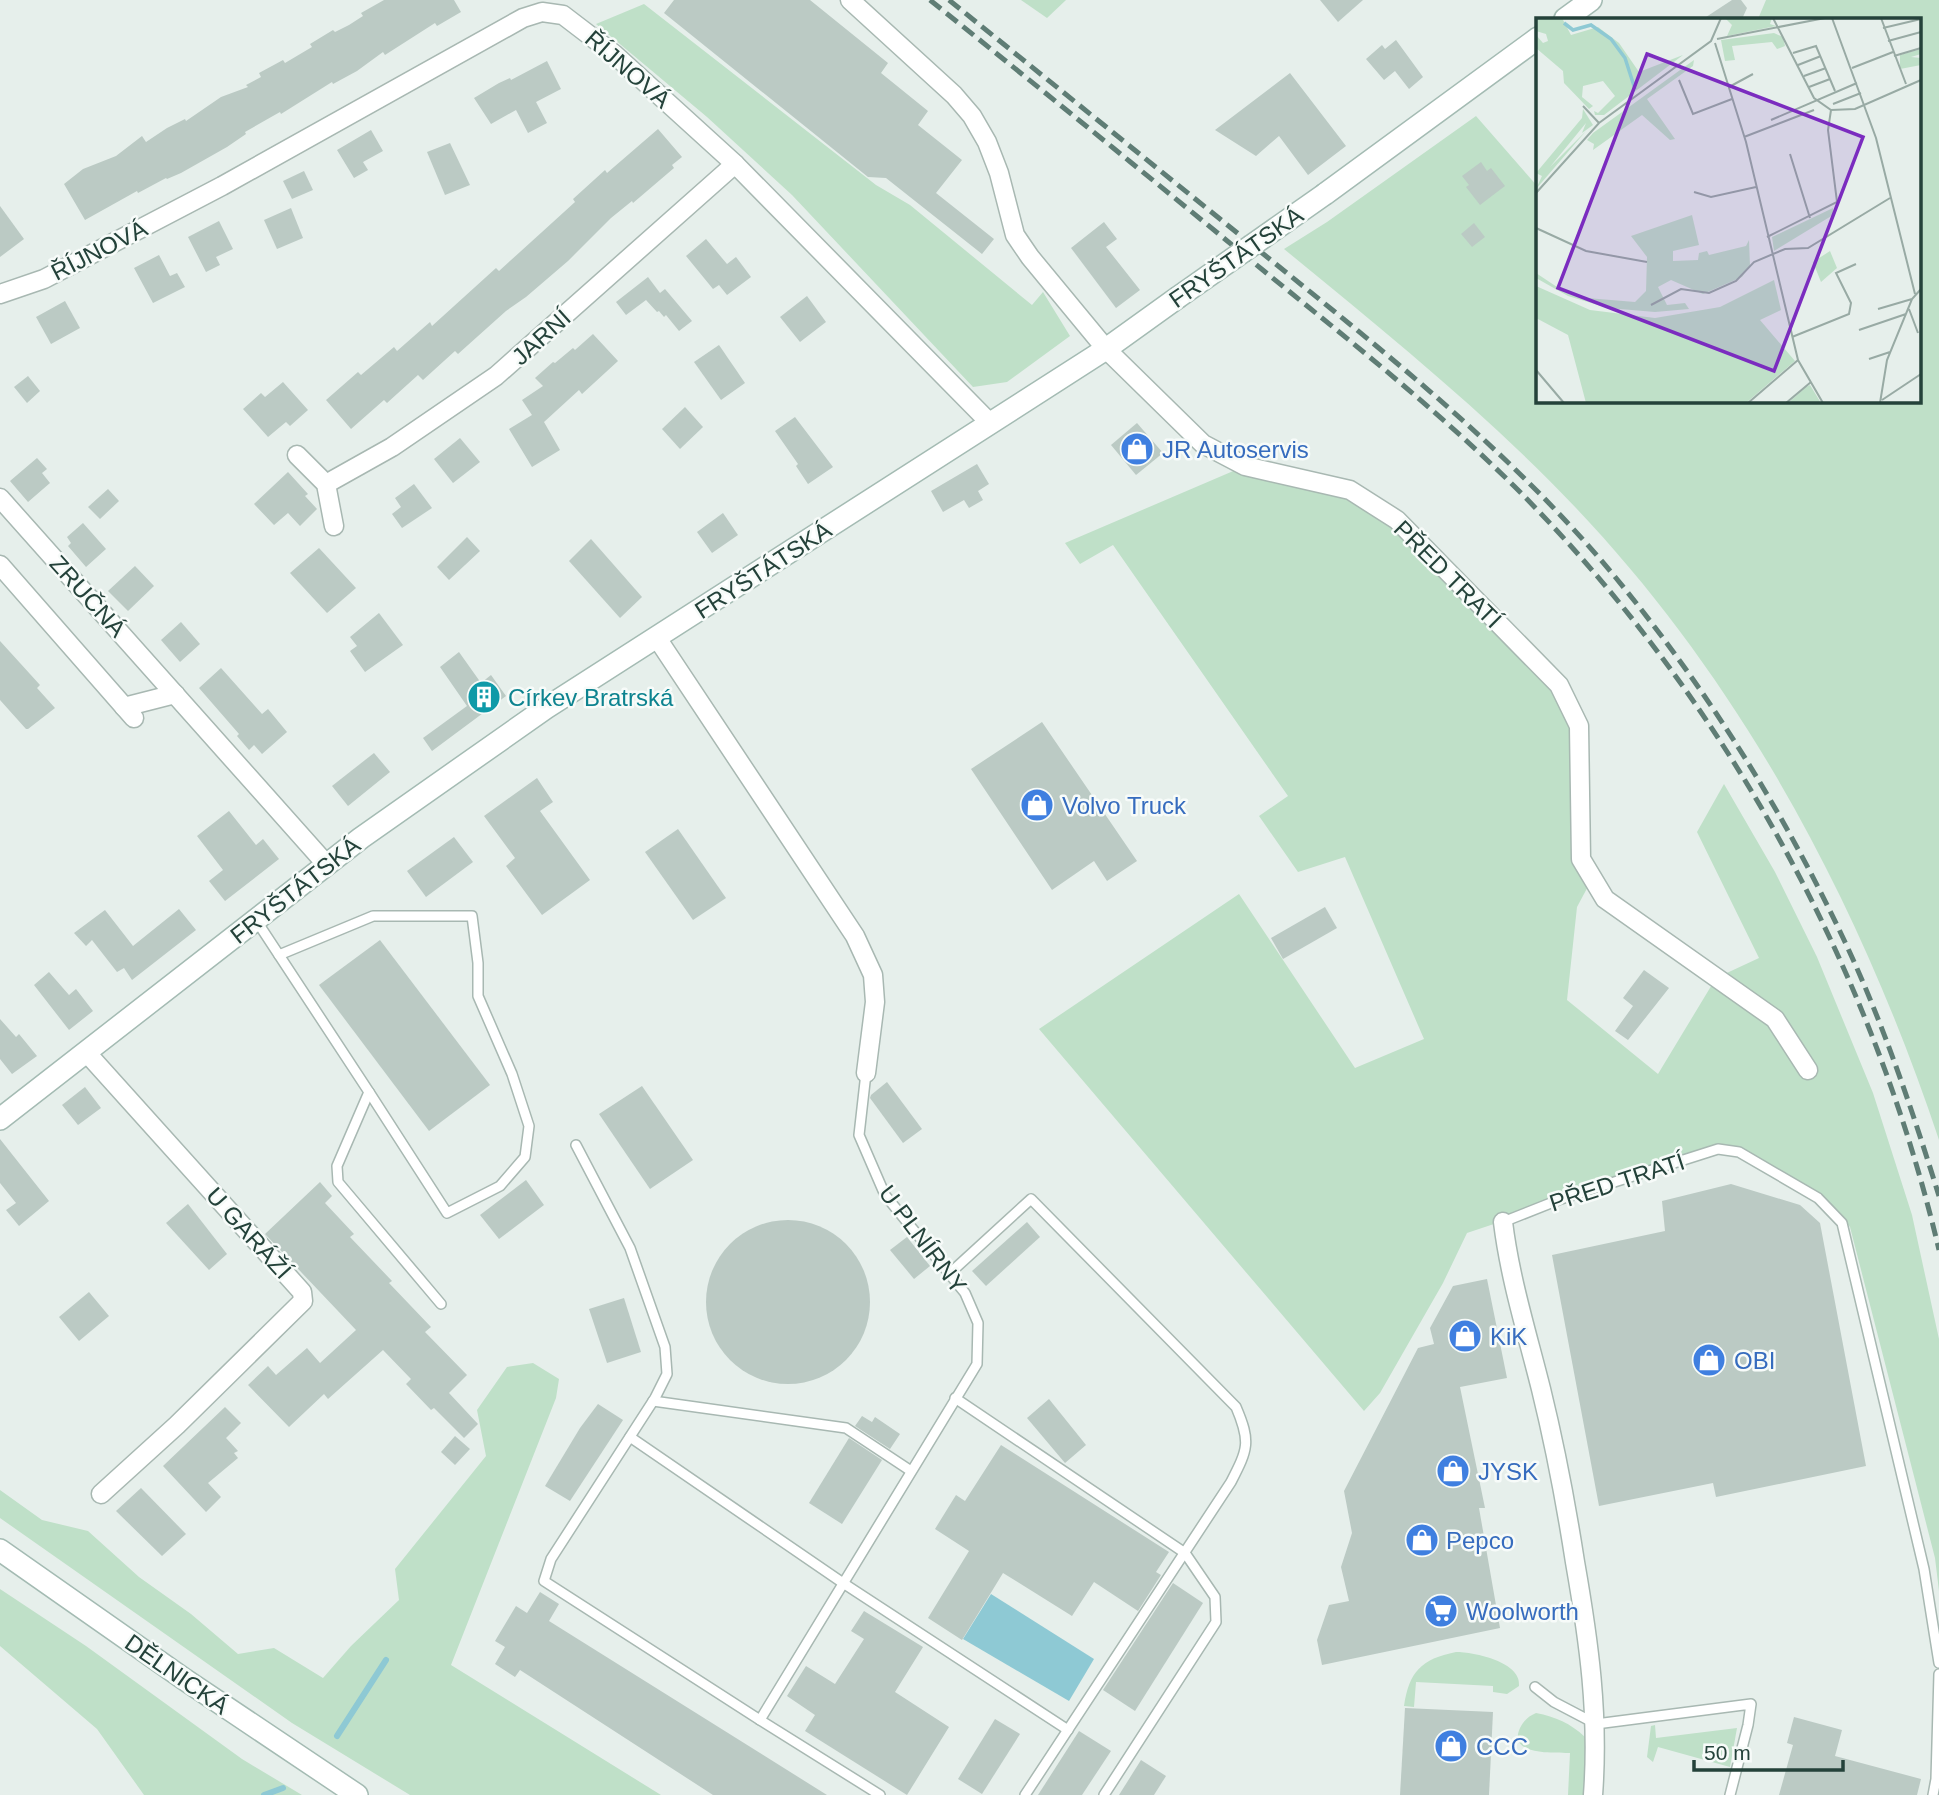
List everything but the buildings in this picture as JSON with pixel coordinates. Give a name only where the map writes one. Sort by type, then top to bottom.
[{"type":"street","name":"PŘED TRATÍ","points":[[850,0],[954,95],[972,116],[987,142],[999,173],[1015,235],[1030,257],[1106,349],[1203,444],[1245,466],[1350,491],[1397,520],[1559,685],[1580,726],[1581,859],[1605,899],[1775,1019],[1808,1070]]},
{"type":"street","points":[[1565,18],[1591,0]]},
{"type":"street","name":"ŘÍJNOVÁ","points":[[0,294],[44,279],[222,186],[523,18],[542,12],[563,15],[614,54],[735,164],[990,424]]},
{"type":"street","name":"FRYŠTÁTSKÁ","points":[[2,1113],[86,1052],[361,838],[535,716],[1106,349],[1325,194],[1536,39]]},
{"type":"street","name":"JARNÍ","points":[[326,484],[393,447],[496,376],[735,164]]},
{"type":"street","points":[[297,455],[326,484],[334,526]]},
{"type":"street","name":"ZRUČNÁ","points":[[0,498],[327,865]]},
{"type":"street","name":"ZRUČNÁ","points":[[0,565],[129,713],[175,694]]},
{"type":"street","name":"U PLNÍRNY","points":[[657,638],[855,936],[873,975],[875,1002],[866,1073]]},
{"type":"street","name":"U GARÁŽÍ","points":[[86,1052],[302,1292],[303,1301],[177,1425],[101,1494]]},
{"type":"street","name":"PŘED TRATÍ","points":[[1503,1222],[1508,1262],[1541,1390],[1568,1515],[1590,1657],[1596,1724],[1593,1795]]},
{"type":"street","name":"DĚLNICKÁ","points":[[0,1550],[184,1679],[357,1795]]},
{"type":"lane","points":[[256,920],[279,956],[369,1092],[447,1213],[500,1186],[525,1157],[529,1126],[512,1074],[478,996],[478,963],[472,916],[373,916],[279,956]]},
{"type":"lane","name":"U PLNÍRNY","points":[[760,1720],[977,1364],[978,1323],[965,1293],[885,1195],[859,1135],[866,1073]]},
{"type":"lane","points":[[369,1092],[337,1166],[338,1182],[441,1304]]},
{"type":"lane","points":[[576,1144],[630,1248],[665,1347],[667,1374],[653,1401],[551,1559],[544,1581],[880,1795]]},
{"type":"lane","name":"PŘED TRATÍ","points":[[1503,1222],[1561,1199],[1718,1149],[1740,1152],[1818,1198],[1842,1223],[1924,1569],[1939,1663]]},
{"type":"lane","points":[[949,1274],[1031,1199],[1236,1407],[1245,1428],[1246,1452],[1231,1482],[1025,1795]]},
{"type":"lane","points":[[955,1398],[1185,1553],[1215,1597],[1216,1622],[1104,1795]]},
{"type":"lane","points":[[653,1401],[846,1428],[911,1471]]},
{"type":"lane","points":[[630,1437],[843,1583],[1068,1730]]},
{"type":"lane","points":[[1933,1795],[1936,1779],[1939,1674]]},
{"type":"lane","points":[[1535,1687],[1553,1702],[1596,1724],[1751,1704],[1730,1795]]},
{"type":"green space","points":[[1021,0],[1066,0],[1047,18]]},
{"type":"green space","points":[[1766,0],[1939,0],[1939,1140],[1874,969],[1835,885],[1792,804],[1745,725],[1693,649],[1637,577],[1542,473],[1434,374],[1284,249],[1327,222],[1476,116],[1536,185],[1536,402],[1922,402],[1922,18],[1758,18]]},
{"type":"green space","points":[[644,4],[876,185],[910,205],[1032,305],[1043,292],[1070,336],[1007,382],[973,387],[792,195],[707,117],[596,24]]},
{"type":"green space","points":[[1245,466],[1312,480],[1397,520],[1559,685],[1579,726],[1581,859],[1592,879],[1577,907],[1567,1000],[1658,1074],[1716,978],[1759,958],[1697,832],[1724,784],[1775,872],[1817,957],[1873,1093],[1912,1215],[1939,1339],[1939,1591],[1935,1558],[1850,1227],[1824,1198],[1818,1198],[1739,1152],[1718,1149],[1467,1233],[1443,1283],[1380,1393],[1364,1411],[1039,1029],[1239,894],[1355,1068],[1424,1039],[1345,857],[1298,872],[1259,816],[1288,796],[1113,545],[1080,564],[1065,543]]},
{"type":"green space","points":[[533,1363],[559,1379],[556,1398],[451,1665],[661,1795],[410,1795],[292,1723],[0,1518],[0,1490],[42,1520],[88,1531],[139,1577],[191,1614],[238,1654],[274,1648],[323,1678],[351,1646],[399,1600],[395,1569],[486,1456],[477,1410],[507,1367]]},
{"type":"green space","points":[[0,1589],[86,1646],[242,1759],[302,1795],[144,1795],[97,1729],[0,1646]]},
{"type":"green space","points":[[1456,1652],[1485,1656],[1505,1665],[1518,1678],[1519,1686],[1507,1694],[1493,1692],[1493,1686],[1416,1682],[1414,1707],[1404,1706],[1409,1684],[1419,1669],[1425,1663]]},
{"type":"green space","points":[[1536,1713],[1562,1721],[1585,1737],[1583,1795],[1568,1795],[1570,1753],[1534,1751],[1520,1744],[1520,1728]]},
{"type":"green space","points":[[1655,1725],[1656,1738],[1737,1728],[1730,1767],[1658,1747],[1653,1762],[1647,1757],[1651,1726]]},
{"type":"water","points":[[991,1594],[1094,1659],[1069,1701],[963,1639]]},
{"type":"waterway","points":[[337,1736],[386,1660]]},
{"type":"waterway","points":[[264,1795],[283,1788]]},
{"type":"railway","points":[[930,0],[1423,402],[1514,486],[1589,567],[1658,653],[1722,744],[1779,839],[1830,938],[1873,1040],[1910,1144],[1939,1250]]},
{"type":"railway","points":[[949,0],[1322,301],[1455,413],[1539,493],[1616,578],[1682,663],[1742,753],[1796,846],[1859,973],[1907,1099],[1939,1196]]},
{"type":"place","name":"JR Autoservis","points":[[1137,449]]},
{"type":"place","name":"Církev Bratrská","points":[[484,697]]},
{"type":"place","name":"Volvo Truck","points":[[1037,805]]},
{"type":"place","name":"KiK","points":[[1465,1336]]},
{"type":"place","name":"OBI","points":[[1709,1360]]},
{"type":"place","name":"JYSK","points":[[1453,1471]]},
{"type":"place","name":"Pepco","points":[[1422,1540]]},
{"type":"place","name":"Woolworth","points":[[1441,1611]]},
{"type":"place","name":"CCC","points":[[1451,1746]]}]
